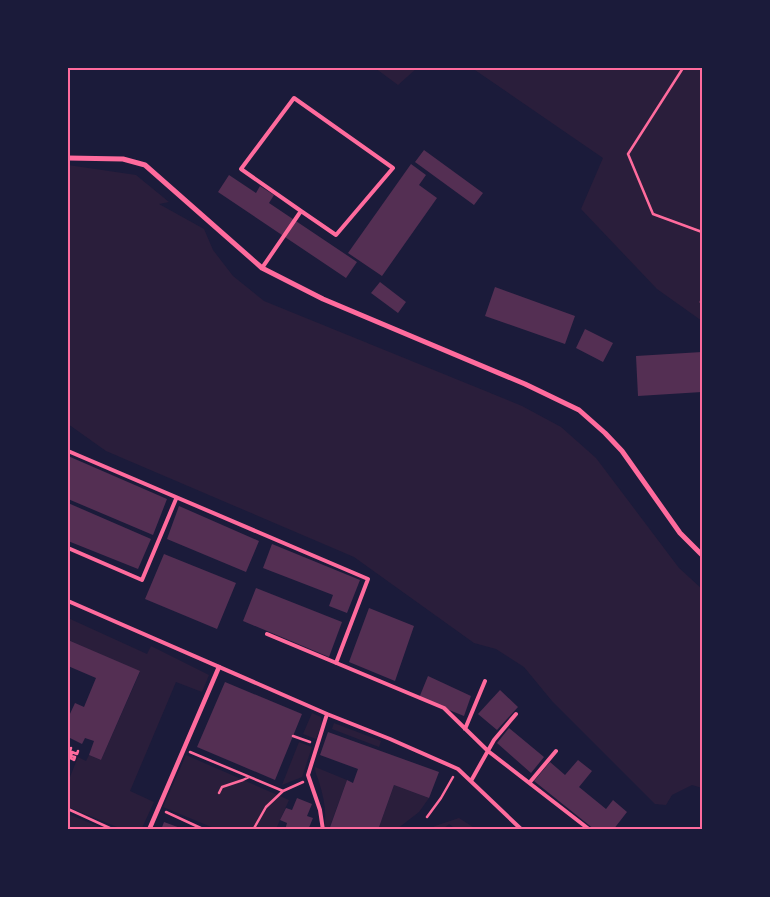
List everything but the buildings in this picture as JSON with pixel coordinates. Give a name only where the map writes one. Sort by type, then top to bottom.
[{"type":"street","points":[[68,158],[123,159],[146,165],[262,268],[322,299],[525,384],[579,410],[605,432],[622,451],[680,533],[702,554]]},
{"type":"street","points":[[149,830],[219,668]]},
{"type":"lane","points":[[294,98],[393,168],[336,235],[301,212],[240,169],[294,98]]},
{"type":"lane","points":[[262,268],[301,212]]},
{"type":"lane","points":[[68,451],[368,579],[336,663]]},
{"type":"lane","points":[[68,548],[142,580],[176,498]]},
{"type":"lane","points":[[68,601],[219,668],[458,769],[522,830]]},
{"type":"lane","points":[[267,634],[444,708],[488,751],[590,830]]},
{"type":"lane","points":[[466,729],[485,681]]},
{"type":"lane","points":[[323,830],[320,810],[308,779],[309,770],[327,714]]},
{"type":"lane","points":[[471,781],[494,740],[516,714]]},
{"type":"lane","points":[[530,782],[556,751]]},
{"type":"path","points":[[683,68],[628,154],[653,214],[702,232]]},
{"type":"path","points":[[701,302],[702,296]]},
{"type":"path","points":[[293,736],[317,745]]},
{"type":"path","points":[[72,748],[68,757],[74,760],[75,757],[71,756],[72,752],[77,754],[78,751]]},
{"type":"path","points":[[184,750],[283,791]]},
{"type":"path","points":[[427,817],[458,769]]},
{"type":"path","points":[[219,793],[222,786],[249,777]]},
{"type":"path","points":[[254,830],[266,807],[283,791],[308,779]]},
{"type":"path","points":[[68,809],[114,830]]},
{"type":"path","points":[[158,809],[205,830]]},
{"type":"shaded area","points":[[375,68],[417,68],[398,85]]},
{"type":"shaded area","points":[[472,68],[702,68],[702,321],[657,289],[581,209],[603,158]]},
{"type":"shaded area","points":[[68,165],[136,175],[169,202],[159,204],[204,229],[213,250],[233,276],[264,301],[522,406],[561,427],[596,458],[679,568],[702,589],[702,788],[692,785],[672,795],[666,805],[655,804],[552,701],[524,667],[496,649],[474,643],[354,557],[106,451],[68,424]]},
{"type":"shaded area","points":[[68,618],[147,654],[151,646],[209,675],[202,692],[176,682],[130,791],[154,802],[140,829],[122,829],[68,807],[68,782],[78,757],[86,761],[89,755],[101,760],[140,672],[68,640]]},
{"type":"shaded area","points":[[312,713],[321,717],[322,724],[316,739],[303,734]]},
{"type":"shaded area","points":[[334,723],[381,741],[379,747],[332,729]]},
{"type":"shaded area","points":[[299,742],[312,747],[302,777],[282,785]]},
{"type":"shaded area","points":[[186,755],[289,800],[276,829],[216,829],[163,807]]},
{"type":"shaded area","points":[[315,767],[347,780],[329,829],[324,829],[324,806]]},
{"type":"shaded area","points":[[394,785],[429,798],[419,812],[397,829],[378,830]]},
{"type":"shaded area","points":[[68,814],[105,829],[68,829]]},
{"type":"shaded area","points":[[459,818],[476,829],[456,829],[449,824],[443,829],[430,829],[435,826]]}]
